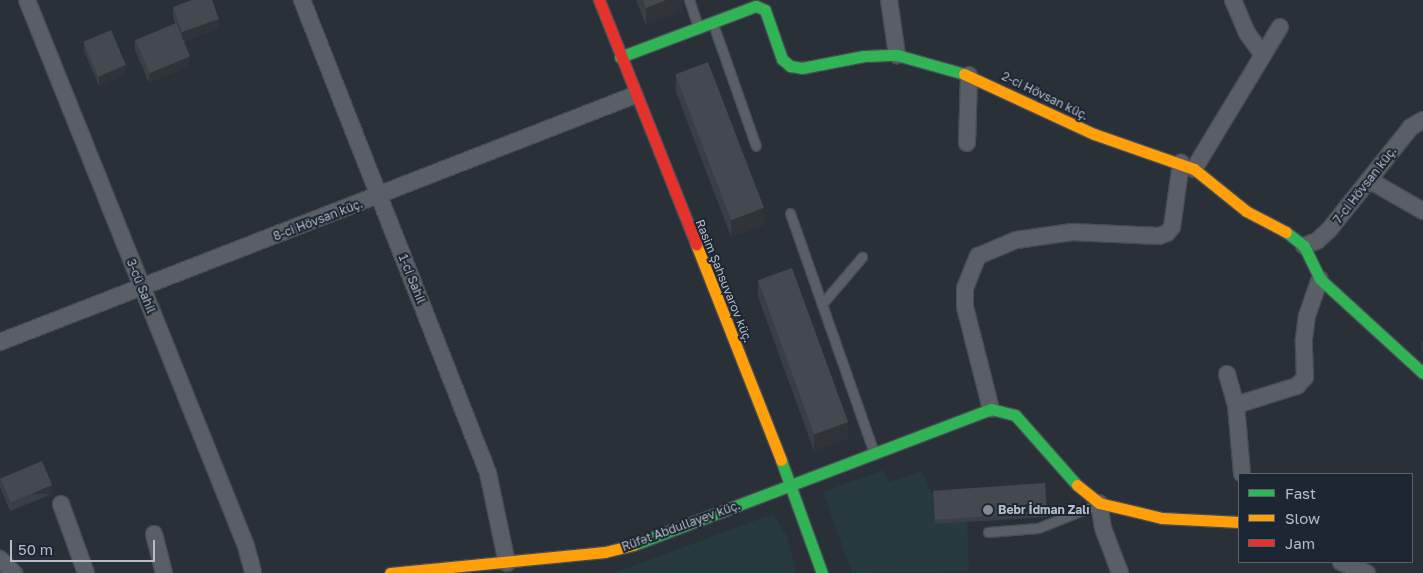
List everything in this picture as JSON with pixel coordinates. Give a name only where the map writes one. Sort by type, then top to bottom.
[{"type":"street","name":"3-cü Sahil","points":[[27,0],[246,546],[253,573]]},
{"type":"street","name":"1-ci Sahil","points":[[302,0],[488,473],[507,563]]},
{"type":"street","name":"Rasim Şahsuvarov küç.","points":[[599,0],[791,485],[822,573]]},
{"type":"street","points":[[889,0],[896,55]]},
{"type":"street","points":[[1233,0],[1247,33],[1262,54]]},
{"type":"street","name":"2-ci Hövsan küç.","points":[[620,57],[758,3],[765,10],[782,59],[790,66],[802,68],[864,56],[896,55],[969,75],[1086,131],[1187,166],[1246,211],[1293,236],[1304,246],[1320,279],[1423,373]]},
{"type":"street","points":[[1238,522],[1162,518],[1099,503],[1069,479],[1015,415],[992,409],[965,307],[965,288],[978,256],[1016,240],[1072,232],[1159,236],[1167,233],[1172,227],[1187,166],[1280,27]]},
{"type":"street","points":[[967,143],[969,75]]},
{"type":"street","name":"8-ci Hövsan küç.","points":[[0,342],[635,95]]},
{"type":"street","name":"7-ci Hövsan küç.","points":[[1304,246],[1316,241],[1329,230],[1411,127],[1423,120]]},
{"type":"street","points":[[1369,180],[1423,211]]},
{"type":"street","points":[[1236,405],[1297,386],[1305,376],[1304,339],[1307,316],[1320,279]]},
{"type":"street","points":[[1227,374],[1236,405],[1242,473]]},
{"type":"street","name":"Rüfət Abdullayev küç.","points":[[390,573],[606,552],[631,546],[992,409]]},
{"type":"street","points":[[1099,503],[1103,528],[1120,573]]},
{"type":"street","points":[[62,504],[86,573]]},
{"type":"street","points":[[154,534],[164,573]]},
{"type":"street","points":[[0,559],[14,573]]},
{"type":"street","points":[[1343,563],[1367,573]]},
{"type":"lane","points":[[689,0],[698,26]]},
{"type":"lane","points":[[712,21],[756,146]]},
{"type":"lane","points":[[790,213],[874,453]]},
{"type":"lane","points":[[822,304],[862,257]]},
{"type":"lane","points":[[988,532],[1038,528],[1099,503]]},
{"type":"green space","points":[[883,470],[889,482],[922,471],[933,495],[935,524],[967,522],[969,571],[852,573],[823,492]]},
{"type":"green space","points":[[773,514],[788,538],[796,573],[614,573]]},
{"type":"building","points":[[192,0],[212,0],[219,19],[182,32],[173,7]]},
{"type":"building","points":[[643,0],[666,0],[646,8]]},
{"type":"building","points":[[176,23],[190,56],[150,73],[135,40]]},
{"type":"building","points":[[111,30],[126,65],[98,77],[83,42]]},
{"type":"building","points":[[708,62],[764,208],[731,220],[675,75]]},
{"type":"building","points":[[792,268],[848,422],[814,434],[758,280]]},
{"type":"building","points":[[42,461],[52,485],[11,503],[1,479]]},
{"type":"building","points":[[1045,483],[1047,512],[935,520],[933,491]]},
{"type":"traffic: fast","points":[[620,57],[756,6],[765,10],[782,59],[790,66],[802,68],[864,56],[897,55],[964,74]]},
{"type":"traffic: fast","points":[[1286,232],[1304,246],[1320,279],[1423,373]]},
{"type":"traffic: fast","points":[[633,545],[991,409],[1015,415],[1077,485]]},
{"type":"traffic: fast","points":[[781,460],[822,573]]},
{"type":"traffic: slow","points":[[964,74],[1094,134],[1194,169],[1246,211],[1286,232]]},
{"type":"traffic: slow","points":[[696,244],[781,460]]},
{"type":"traffic: slow","points":[[1077,485],[1099,503],[1162,518],[1238,522]]},
{"type":"traffic: slow","points":[[390,573],[605,552],[633,545]]},
{"type":"traffic: jam","points":[[599,0],[696,244]]},
{"type":"place","name":"Bebr İdman Zalı","points":[[988,510]]}]
